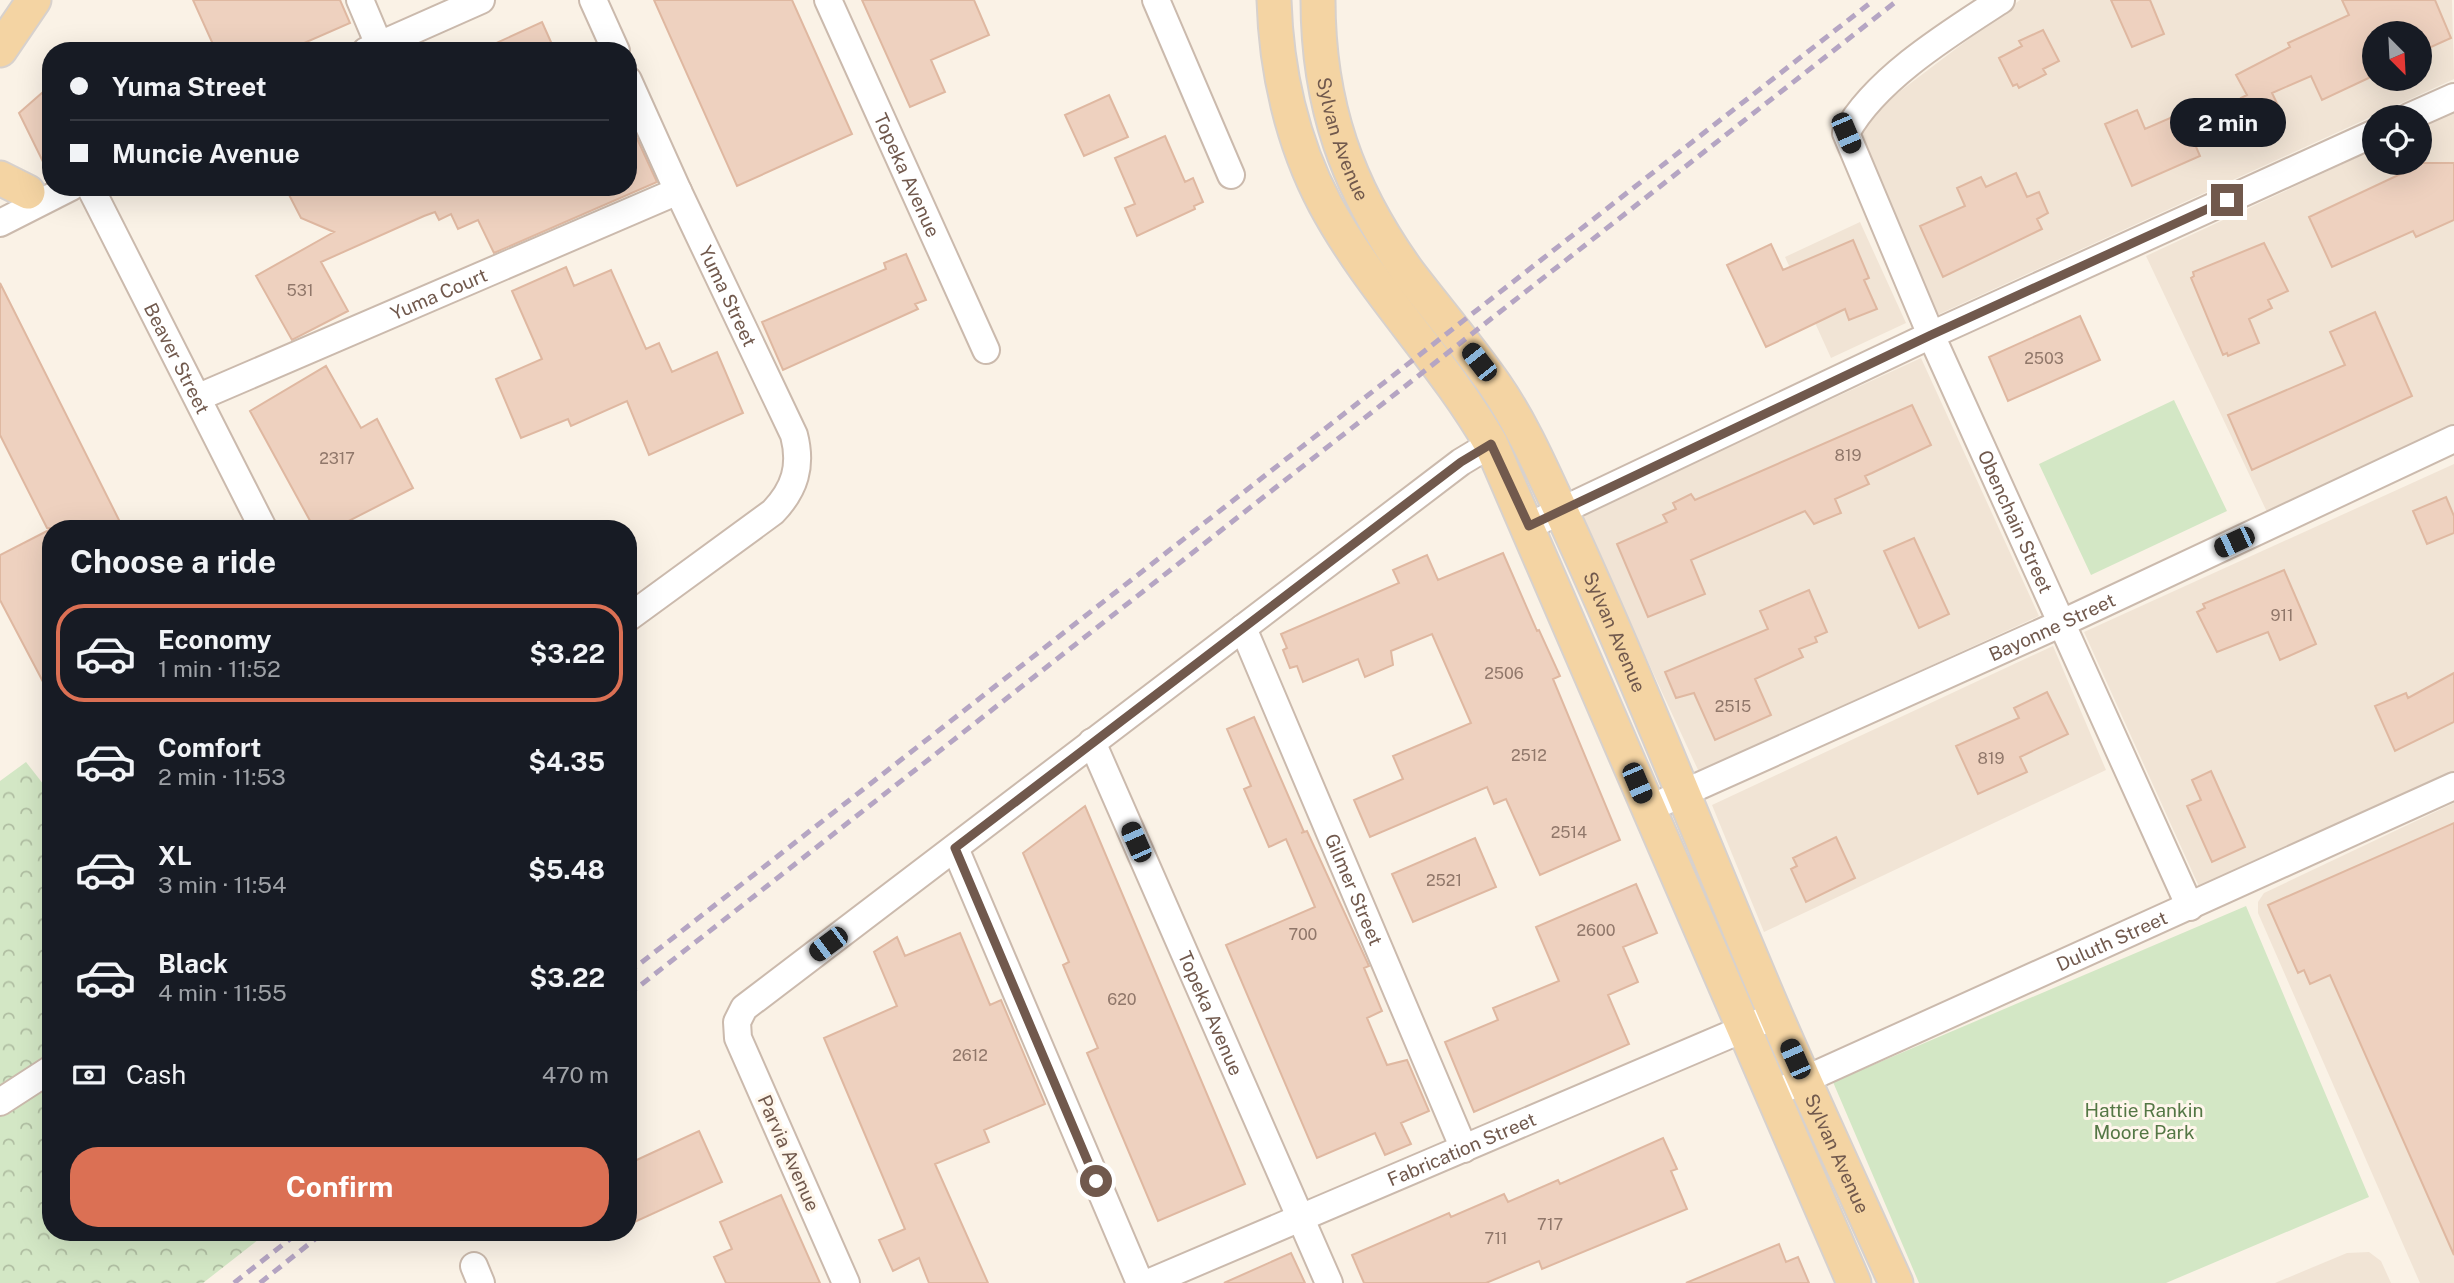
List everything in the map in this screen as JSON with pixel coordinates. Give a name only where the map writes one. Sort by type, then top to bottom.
[{"type":"main road","points":[[0,50],[34,0]]},
{"type":"main road","name":"Sylvan Avenue","points":[[1274,0],[1275,34],[1283,85],[1297,137],[1325,204],[1384,294],[1458,390],[1491,444],[1529,526],[1742,1030],[1854,1283]]},
{"type":"main road","name":"Sylvan Avenue","points":[[1318,0],[1318,41],[1325,92],[1355,185],[1407,270],[1497,387],[1520,425],[1684,792],[1776,1015],[1896,1283]]},
{"type":"street","points":[[359,0],[371,42]]},
{"type":"street","points":[[386,42],[481,0]]},
{"type":"street","points":[[593,0],[611,42]]},
{"type":"street","name":"Topeka Avenue","points":[[828,0],[986,350]]},
{"type":"street","points":[[1156,0],[1231,175]]},
{"type":"street","name":"Obenchain Street","points":[[2001,0],[1957,28],[1879,90],[1855,116],[1846,133],[1931,335],[2190,906]]},
{"type":"street","points":[[2432,107],[2454,97]]},
{"type":"street","name":"Yuma Street","points":[[637,100],[794,435],[799,453],[796,477],[789,496],[773,512],[637,611]]},
{"type":"street","points":[[1529,526],[1931,335],[2362,139]]},
{"type":"street","name":"Yuma Court","points":[[199,397],[678,191]]},
{"type":"street","points":[[0,223],[53,196]]},
{"type":"street","name":"Beaver Street","points":[[95,196],[259,520]]},
{"type":"street","name":"Bayonne Street","points":[[1648,809],[2062,623],[2454,439]]},
{"type":"street","points":[[1140,1283],[955,848],[1461,462],[1491,444]]},
{"type":"street","name":"Gilmer Street","points":[[1243,628],[1464,1149]]},
{"type":"street","name":"Topeka Avenue","points":[[1092,742],[1329,1283]]},
{"type":"street","name":"Duluth Street","points":[[1771,1095],[2454,786]]},
{"type":"street","name":"Parvia Avenue","points":[[846,1283],[738,1038],[737,1022],[744,1008],[955,848]]},
{"type":"street","name":"Fabrication Street","points":[[1148,1283],[1776,1015]]},
{"type":"street","points":[[0,1102],[42,1075]]},
{"type":"shaded area","points":[[2020,0],[2452,0],[2454,79],[2432,89],[2432,21],[2362,21],[2362,91],[2428,91],[2397,105],[2362,105],[2362,121],[1935,316],[1853,127]]},
{"type":"shaded area","points":[[2454,111],[2454,424],[2267,512],[2146,256],[2362,155],[2362,175],[2432,175],[2432,121]]},
{"type":"shaded area","points":[[1860,222],[1906,323],[1831,358],[1785,257]]},
{"type":"shaded area","points":[[1921,358],[2039,616],[1699,772],[1580,515]]},
{"type":"shaded area","points":[[2454,464],[2454,774],[2201,891],[2084,632]]},
{"type":"shaded area","points":[[2053,646],[2106,770],[1764,932],[1712,805]]},
{"type":"shaded area","points":[[2454,803],[2454,1283],[2420,1283],[2258,913],[2258,902],[2264,893]]},
{"type":"shaded area","points":[[2369,1252],[2381,1261],[2391,1283],[2275,1283],[2347,1253]]},
{"type":"green space","points":[[2174,400],[2227,511],[2091,575],[2039,464]]},
{"type":"green space","points":[[26,762],[42,782],[42,1241],[257,1241],[203,1283],[0,1283],[0,781]]},
{"type":"green space","name":"Hattie Rankin Moore Park","points":[[2246,906],[2369,1197],[2166,1283],[1919,1283],[1833,1082]]},
{"type":"building","points":[[193,0],[340,0],[350,23],[307,42],[212,42]]},
{"type":"building","points":[[654,0],[792,0],[852,134],[737,186]]},
{"type":"building","points":[[862,0],[974,0],[989,35],[931,60],[945,92],[910,107]]},
{"type":"building","points":[[2111,0],[2150,0],[2164,34],[2132,47]]},
{"type":"building","points":[[2342,0],[2435,0],[2451,38],[2432,47],[2432,21],[2362,21],[2362,81],[2322,100],[2311,76],[2272,93],[2284,118],[2257,131],[2241,98],[2247,95],[2236,75],[2290,47],[2288,43],[2349,15]]},
{"type":"building","points":[[542,22],[551,42],[499,42]]},
{"type":"building","points":[[2043,30],[2059,61],[2043,69],[2046,74],[2019,88],[2017,84],[2013,86],[1999,58],[2022,46],[2019,41]]},
{"type":"building","points":[[42,93],[42,160],[19,113]]},
{"type":"building","points":[[1109,95],[1128,137],[1084,156],[1065,115]]},
{"type":"building","points":[[2137,110],[2145,129],[2177,115],[2181,123],[2185,121],[2200,156],[2132,186],[2105,124]]},
{"type":"building","points":[[1165,136],[1185,182],[1193,178],[1203,202],[1194,206],[1195,209],[1137,236],[1125,208],[1135,204],[1115,158]]},
{"type":"building","points":[[637,139],[657,182],[637,191]]},
{"type":"building","points":[[2432,163],[2454,163],[2454,220],[2416,237],[2413,231],[2332,267],[2309,217],[2398,175],[2432,175]]},
{"type":"building","points":[[2016,173],[2027,197],[2039,192],[2048,213],[2037,219],[2042,229],[1943,277],[1920,226],[1965,206],[1957,188],[1981,177],[1986,187]]},
{"type":"building","points":[[290,196],[625,196],[494,253],[478,220],[458,229],[451,214],[439,220],[435,212],[424,216],[321,262],[348,311],[292,340],[256,276],[334,232],[301,218]]},
{"type":"building","points":[[1853,240],[1869,278],[1864,280],[1877,309],[1849,320],[1845,309],[1766,347],[1727,265],[1771,244],[1783,270]]},
{"type":"building","points":[[2264,243],[2288,291],[2268,300],[2272,308],[2249,319],[2259,343],[2228,356],[2227,353],[2223,355],[2191,278],[2194,276],[2193,272]]},
{"type":"building","points":[[906,254],[926,300],[915,304],[918,309],[783,370],[762,322],[886,269],[884,263]]},
{"type":"building","points":[[566,267],[574,286],[611,270],[646,349],[659,343],[672,372],[717,352],[743,413],[649,455],[627,401],[571,426],[568,419],[521,438],[496,379],[542,359],[512,291]]},
{"type":"building","points":[[0,283],[119,520],[43,520],[0,435]]},
{"type":"building","points":[[2375,312],[2412,396],[2252,470],[2228,415],[2345,365],[2330,332]]},
{"type":"building","points":[[2080,316],[2100,360],[2008,401],[1989,357]]},
{"type":"building","points":[[326,366],[361,428],[377,419],[413,488],[351,520],[310,520],[250,411]]},
{"type":"building","points":[[1912,405],[1931,445],[1865,476],[1869,484],[1835,499],[1841,513],[1814,524],[1805,511],[1691,560],[1705,594],[1648,617],[1617,544],[1667,522],[1663,515],[1676,509],[1673,503],[1691,494],[1695,500]]},
{"type":"building","points":[[2446,497],[2454,516],[2454,533],[2427,544],[2413,511]]},
{"type":"building","points":[[42,534],[42,680],[0,600],[0,555]]},
{"type":"building","points":[[1914,538],[1949,614],[1919,628],[1884,551]]},
{"type":"building","points":[[1503,553],[1560,676],[1553,679],[1620,840],[1540,875],[1506,799],[1494,804],[1487,787],[1370,837],[1354,800],[1403,779],[1393,756],[1471,723],[1432,634],[1391,651],[1393,665],[1365,677],[1358,659],[1303,682],[1297,666],[1290,668],[1283,650],[1287,648],[1281,634],[1399,583],[1393,570],[1427,555],[1438,580]]},
{"type":"building","points":[[2284,570],[2316,644],[2280,660],[2268,632],[2217,652],[2197,612],[2205,608],[2203,604]]},
{"type":"building","points":[[1809,590],[1827,632],[1815,637],[1817,642],[1799,649],[1803,657],[1755,679],[1771,715],[1715,740],[1694,693],[1676,698],[1665,672],[1768,629],[1760,611]]},
{"type":"building","points":[[2454,673],[2454,722],[2395,751],[2375,706],[2406,693],[2408,698]]},
{"type":"building","points":[[2047,692],[2068,734],[2020,757],[2027,772],[1978,794],[1956,746],[2019,718],[2014,708]]},
{"type":"building","points":[[1254,717],[1304,832],[1307,831],[1369,966],[1364,968],[1382,1011],[1367,1018],[1387,1065],[1407,1060],[1429,1111],[1401,1123],[1411,1144],[1385,1155],[1375,1133],[1317,1158],[1226,945],[1315,907],[1286,839],[1269,847],[1244,789],[1251,786],[1227,729]]},
{"type":"building","points":[[2211,771],[2245,847],[2212,862],[2187,806],[2201,800],[2192,780]]},
{"type":"building","points":[[1085,806],[1245,1184],[1158,1221],[1087,1053],[1098,1048],[1063,965],[1069,962],[1023,853]]},
{"type":"building","points":[[2454,823],[2454,1255],[2330,975],[2310,984],[2304,970],[2298,973],[2268,905]]},
{"type":"building","points":[[1836,837],[1855,878],[1806,902],[1791,869],[1797,866],[1793,858]]},
{"type":"building","points":[[1475,838],[1496,887],[1413,922],[1392,874]]},
{"type":"building","points":[[1636,884],[1657,933],[1623,947],[1638,982],[1608,995],[1629,1044],[1474,1112],[1445,1042],[1498,1020],[1493,1008],[1559,981],[1536,927]]},
{"type":"building","points":[[960,933],[990,1005],[1001,1000],[1045,1104],[984,1130],[989,1142],[935,1164],[988,1283],[929,1283],[919,1258],[893,1271],[879,1240],[905,1229],[824,1038],[897,1006],[874,952],[897,937],[905,956]]},
{"type":"building","points":[[699,1131],[722,1182],[637,1221],[637,1160]]},
{"type":"building","points":[[1663,1138],[1677,1169],[1671,1171],[1687,1209],[1542,1269],[1539,1261],[1486,1283],[1364,1283],[1352,1255],[1449,1213],[1451,1217],[1504,1194],[1508,1202],[1558,1180],[1560,1184]]},
{"type":"building","points":[[781,1195],[820,1283],[726,1283],[714,1257],[732,1249],[720,1222]]},
{"type":"building","points":[[1779,1244],[1786,1262],[1798,1257],[1809,1283],[1686,1283]]},
{"type":"building","points":[[1291,1253],[1305,1283],[1224,1283]]},
{"type":"railway","points":[[637,966],[1874,0]]},
{"type":"railway","points":[[637,988],[1898,0]]},
{"type":"railway","points":[[234,1283],[288,1241]]},
{"type":"railway","points":[[260,1283],[313,1241]]},
{"type":"route","points":[[1096,1181],[955,848],[1473,453],[1491,444],[1529,526],[1931,335],[2227,200]]}]
